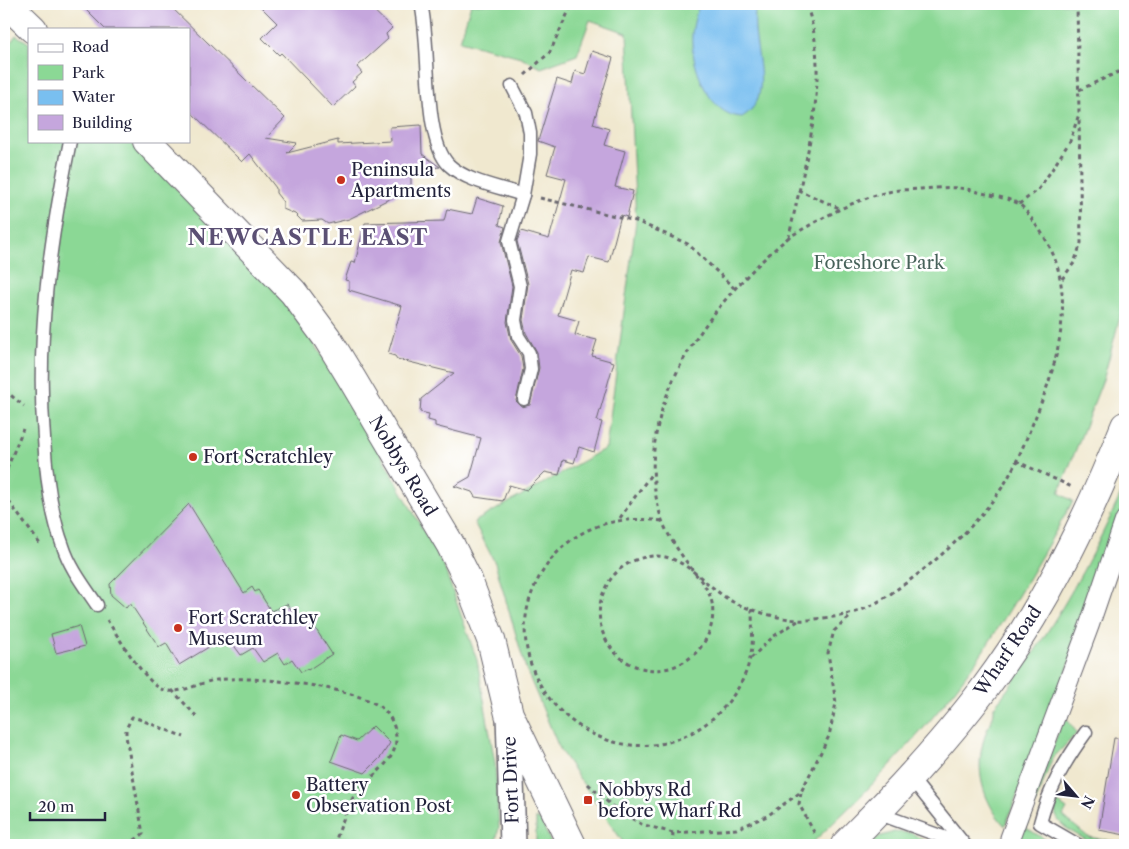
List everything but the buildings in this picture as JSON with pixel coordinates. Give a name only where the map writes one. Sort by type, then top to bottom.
[{"type":"street","points":[[8,11],[32,28]]},
{"type":"street","name":"Nobbys Road","points":[[148,142],[285,284],[328,338],[450,544],[468,580],[491,640],[510,714],[572,845]]},
{"type":"street","name":"Wharf Road","points":[[846,845],[911,778],[992,677],[1044,597],[1080,530],[1125,426]]},
{"type":"street","points":[[1010,838],[1089,626],[1125,520]]},
{"type":"street","name":"Fort Drive","points":[[510,714],[513,845]]},
{"type":"lane","points":[[421,4],[434,132],[443,158],[450,166],[477,180],[523,194]]},
{"type":"lane","points":[[512,86],[526,113],[530,134],[530,154],[523,194],[509,241],[520,286],[515,320],[518,336],[529,352],[531,369],[524,400]]},
{"type":"lane","points":[[70,142],[53,229],[43,307],[40,385],[46,469],[55,519],[66,555],[97,605]]},
{"type":"lane","points":[[1078,845],[1040,823],[1054,781],[1086,732]]},
{"type":"lane","points":[[911,778],[965,845]]},
{"type":"lane","points":[[877,813],[965,845]]},
{"type":"path","points":[[512,86],[550,52],[572,4]]},
{"type":"path","points":[[789,237],[819,74],[813,28],[806,4]]},
{"type":"path","points":[[1062,279],[1074,263],[1081,243],[1077,4]]},
{"type":"path","points":[[1079,90],[1125,70]]},
{"type":"path","points":[[1019,204],[1038,190],[1051,172],[1070,140],[1079,114]]},
{"type":"path","points":[[816,836],[798,804],[801,792],[829,736],[836,703],[828,653],[834,631],[852,616],[882,600],[945,554],[978,518],[1006,481],[1046,394],[1060,345],[1063,305],[1062,279],[1047,239],[1019,204],[957,186],[889,191],[840,209],[789,237],[760,261],[713,312],[677,373],[662,410],[654,439],[653,472],[662,521],[691,569],[704,583],[712,601],[712,620],[701,648],[683,663],[662,670],[640,668],[620,657],[604,637],[600,624],[599,607],[604,590],[614,574],[631,562],[644,557],[659,556],[676,560],[691,569],[720,593],[752,609],[798,620],[852,616]]},
{"type":"path","points":[[798,190],[840,209]]},
{"type":"path","points":[[523,194],[636,221],[688,244],[734,288]]},
{"type":"path","points":[[4,393],[26,407],[25,414]]},
{"type":"path","points":[[4,476],[24,428],[24,421]]},
{"type":"path","points":[[1016,461],[1095,498]]},
{"type":"path","points":[[619,519],[653,472]]},
{"type":"path","points":[[4,495],[33,532],[46,553],[48,563],[66,555]]},
{"type":"path","points":[[662,521],[638,518],[619,519],[578,535],[559,550],[544,569],[532,592],[527,616],[526,640],[530,663],[539,684],[551,703],[565,718],[581,729],[616,743],[651,745],[683,737],[705,725],[723,709],[739,687],[751,658],[752,609]]},
{"type":"path","points":[[97,605],[153,684],[164,690],[182,690],[215,680],[276,681],[331,689],[362,698],[382,707],[390,716],[394,728],[396,740],[392,753],[377,774],[354,795],[334,845]]},
{"type":"path","points":[[751,658],[774,636],[798,620]]},
{"type":"path","points":[[532,687],[539,684]]},
{"type":"path","points":[[172,690],[199,719]]},
{"type":"path","points":[[128,845],[143,834],[126,736],[129,722],[132,718],[139,719],[184,737]]},
{"type":"path","points":[[588,784],[613,807],[641,824],[673,833],[736,830],[767,816],[801,792]]},
{"type":"path","points":[[672,845],[673,833]]},
{"type":"green space","name":"Foreshore Park","points":[[471,4],[1125,4],[1125,34],[1121,37],[1125,47],[1125,298],[1104,377],[1059,493],[1073,501],[1026,583],[957,688],[897,758],[810,845],[625,845],[560,750],[526,669],[495,563],[474,522],[606,448],[636,221],[627,33],[590,20],[577,55],[541,68],[521,57],[460,41]]},
{"type":"green space","name":"Fort Scratchley","points":[[16,35],[28,42],[28,142],[130,142],[262,274],[301,324],[339,380],[444,567],[477,660],[495,763],[499,827],[495,845],[4,845],[4,52]]},
{"type":"green space","points":[[1125,485],[1125,503],[1097,594],[1005,826],[991,806],[982,784],[980,772],[982,748],[994,707],[1032,655],[1067,600]]},
{"type":"green space","points":[[1071,698],[1074,699],[1066,718],[1077,733],[1052,759],[1026,828],[1055,845],[1020,845],[1021,832]]},
{"type":"green space","points":[[1057,802],[1067,809],[1063,816],[1088,837],[1125,843],[1125,845],[1112,845],[1097,841],[1094,844],[1073,833],[1060,823],[1056,817]]},
{"type":"green space","points":[[536,818],[541,821],[552,845],[536,845]]},
{"type":"green space","points":[[894,832],[912,833],[930,845],[867,845],[881,836]]},
{"type":"water","points":[[700,4],[755,4],[755,30],[761,82],[760,92],[751,110],[742,117],[730,114],[720,108],[711,98],[698,73],[692,46],[692,34]]},
{"type":"place","name":"Peninsula Apartments","points":[[341,180]]},
{"type":"place","name":"Fort Scratchley","points":[[193,457]]},
{"type":"place","name":"Fort Scratchley Museum","points":[[178,628]]},
{"type":"place","name":"Battery Observation Post","points":[[296,795]]},
{"type":"place","name":"Nobbys Rd before Wharf Rd","points":[[588,800]]},
{"type":"district","name":"NEWCASTLE EAST","points":[[308,237]]}]
